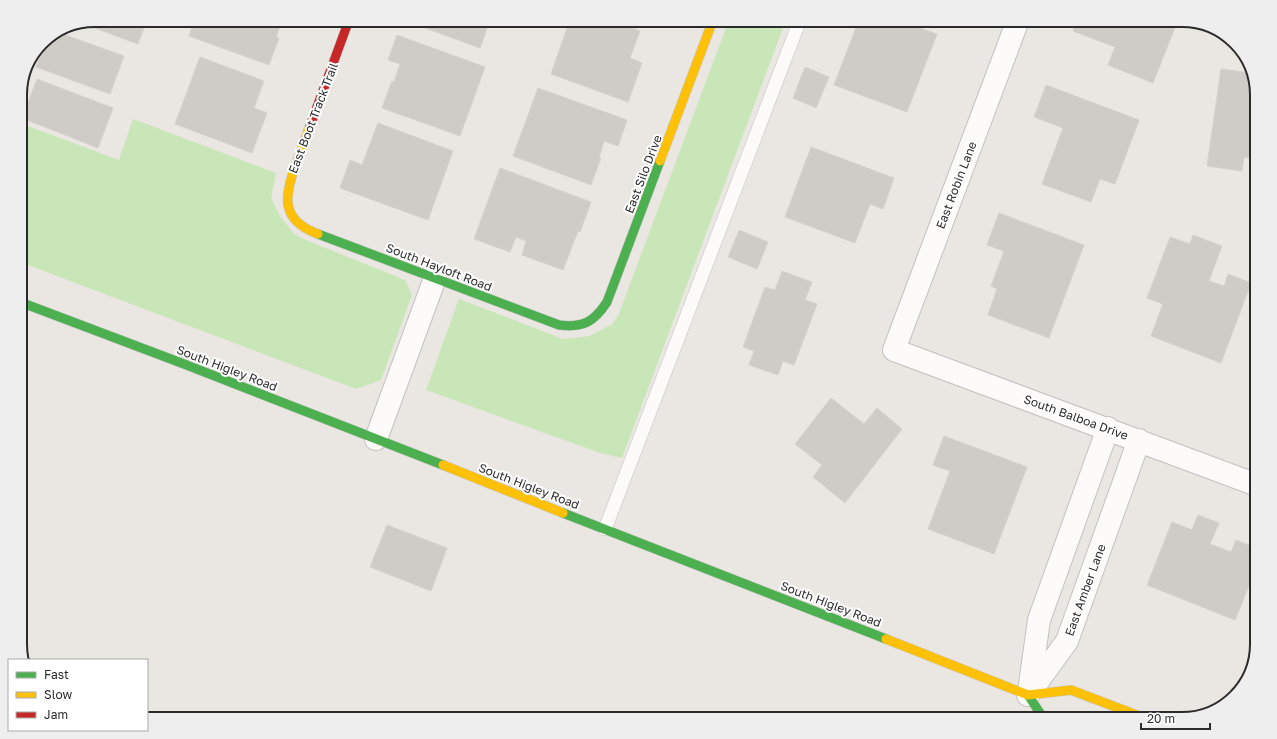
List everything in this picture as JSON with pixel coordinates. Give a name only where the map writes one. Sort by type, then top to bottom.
[{"type":"main road","name":"East Boot Track Trail","points":[[292,217],[287,206],[286,194],[289,183],[346,27]]},
{"type":"main road","name":"East Silo Drive","points":[[582,326],[593,321],[607,302],[710,27]]},
{"type":"main road","name":"South Hayloft Road","points":[[292,217],[300,226],[311,232],[558,325],[570,327],[582,326]]},
{"type":"main road","name":"South Higley Road","points":[[27,305],[184,364],[1028,695],[1071,690],[1129,712]]},
{"type":"main road","points":[[1028,695],[1039,712]]},
{"type":"street","name":"East Robin Lane","points":[[894,350],[1015,27]]},
{"type":"street","points":[[376,439],[435,278]]},
{"type":"street","name":"South Balboa Drive","points":[[894,350],[1108,428],[1250,482]]},
{"type":"street","points":[[1028,695],[1039,620],[1108,428]]},
{"type":"street","name":"East Amber Lane","points":[[1028,695],[1067,641],[1139,440]]},
{"type":"lane","points":[[605,529],[797,27]]},
{"type":"green space","points":[[726,27],[783,27],[622,458],[600,453],[426,390],[459,299],[563,339],[590,336],[612,324],[618,316]]},
{"type":"green space","points":[[133,119],[276,173],[271,198],[280,216],[294,234],[405,280],[412,295],[381,380],[356,389],[27,265],[27,126],[119,160]]},
{"type":"building","points":[[93,27],[144,27],[138,44]]},
{"type":"building","points":[[192,27],[280,27],[276,37],[279,38],[269,65],[189,36]]},
{"type":"building","points":[[422,27],[488,27],[480,48]]},
{"type":"building","points":[[568,27],[629,27],[640,31],[630,58],[642,63],[628,102],[551,74]]},
{"type":"building","points":[[856,27],[918,27],[937,34],[907,112],[834,85]]},
{"type":"building","points":[[1074,27],[1175,27],[1153,83],[1108,65],[1115,47],[1073,31]]},
{"type":"building","points":[[64,35],[124,56],[110,94],[36,67],[41,54],[50,44]]},
{"type":"building","points":[[397,35],[485,67],[460,136],[382,108],[392,81],[394,82],[400,64],[388,60]]},
{"type":"building","points":[[200,57],[264,81],[254,108],[267,113],[252,153],[175,124]]},
{"type":"building","points":[[805,67],[829,77],[816,108],[793,98]]},
{"type":"building","points":[[1221,69],[1246,72],[1250,91],[1250,158],[1244,157],[1242,171],[1207,166]]},
{"type":"building","points":[[37,79],[113,108],[98,148],[27,120],[27,105]]},
{"type":"building","points":[[1046,85],[1139,120],[1115,184],[1100,179],[1091,202],[1042,184],[1063,128],[1034,117]]},
{"type":"building","points":[[538,88],[627,120],[618,146],[604,141],[599,158],[601,158],[591,185],[513,156]]},
{"type":"building","points":[[378,123],[453,151],[428,220],[340,188],[350,160],[362,165]]},
{"type":"building","points":[[811,147],[894,178],[883,209],[870,204],[855,243],[785,217]]},
{"type":"building","points":[[500,168],[591,202],[580,232],[578,231],[563,270],[522,255],[526,241],[516,237],[510,252],[474,239]]},
{"type":"building","points":[[999,213],[1084,245],[1049,338],[988,315],[997,289],[991,286],[1004,251],[987,245]]},
{"type":"building","points":[[739,230],[768,242],[757,269],[728,257]]},
{"type":"building","points":[[1193,235],[1222,246],[1209,281],[1224,286],[1228,274],[1250,283],[1221,363],[1151,336],[1163,304],[1147,298],[1170,237],[1190,244]]},
{"type":"building","points":[[782,271],[812,282],[805,300],[817,304],[794,365],[783,361],[778,375],[749,365],[754,351],[743,347],[765,287],[775,290]]},
{"type":"building","points":[[831,398],[864,424],[877,408],[902,429],[845,503],[813,477],[822,465],[795,444]]},
{"type":"building","points":[[944,436],[1027,467],[994,554],[928,529],[950,471],[933,465]]},
{"type":"building","points":[[1198,515],[1219,523],[1210,544],[1231,552],[1236,540],[1250,545],[1250,583],[1235,620],[1147,585],[1172,522],[1192,530]]},
{"type":"building","points":[[387,525],[447,548],[431,591],[370,567]]},
{"type":"traffic: fast","points":[[318,234],[559,325],[567,326],[581,324],[592,319],[607,302],[660,161]]},
{"type":"traffic: fast","points":[[27,305],[443,465]]},
{"type":"traffic: fast","points":[[563,513],[886,639]]},
{"type":"traffic: fast","points":[[1028,695],[1039,712]]},
{"type":"traffic: slow","points":[[660,161],[710,27]]},
{"type":"traffic: slow","points":[[310,126],[289,186],[288,206],[291,214],[297,222],[318,234]]},
{"type":"traffic: slow","points":[[443,465],[563,513]]},
{"type":"traffic: slow","points":[[886,639],[1028,695],[1071,690],[1129,712]]},
{"type":"traffic: jam","points":[[310,126],[346,27]]}]
